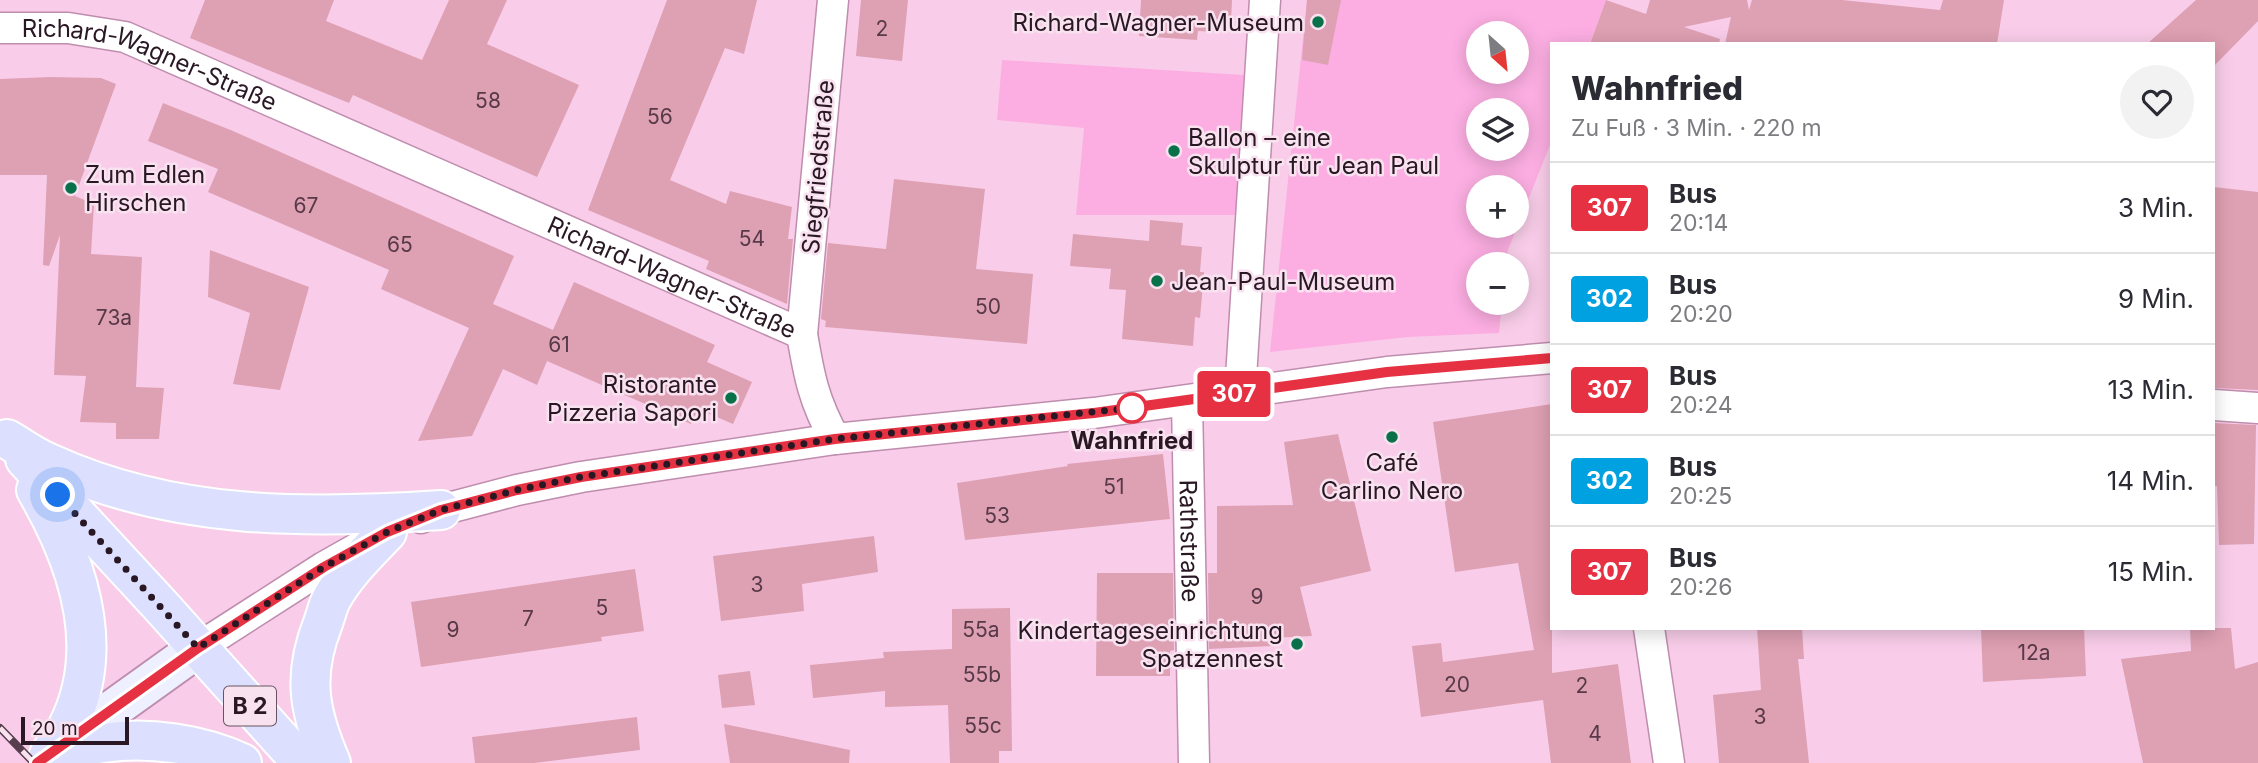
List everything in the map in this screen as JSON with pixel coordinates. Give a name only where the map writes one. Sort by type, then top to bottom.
[{"type":"main road","points":[[4,436],[47,463],[122,491],[167,502],[254,513],[309,516],[441,510]]},
{"type":"main road","points":[[4,436],[43,502],[69,556],[84,606],[88,647],[80,696],[67,729],[43,759]]},
{"type":"main road","name":"B 2","points":[[4,436],[302,763]]},
{"type":"main road","points":[[331,763],[312,701],[309,671],[317,638],[332,597],[356,565],[387,532]]},
{"type":"main road","points":[[43,759],[198,648]]},
{"type":"main road","points":[[43,759],[105,743],[145,742],[190,746],[242,763]]},
{"type":"street","name":"Siegfriedstraße","points":[[802,334],[833,0]]},
{"type":"street","points":[[1240,393],[1265,0]]},
{"type":"street","name":"Richard-Wagner-Straße","points":[[0,28],[68,29],[125,37],[802,334],[811,386],[820,414],[835,439]]},
{"type":"street","points":[[198,648],[324,567],[387,532],[441,510],[517,490],[581,477],[835,439],[1187,401],[1387,372],[1550,358]]},
{"type":"street","name":"Rathstraße","points":[[1187,401],[1194,763]]},
{"type":"street","points":[[2215,405],[2258,408]]},
{"type":"street","points":[[1649,630],[1669,763]]},
{"type":"shaded area","points":[[1307,0],[1606,0],[1591,42],[1550,42],[1550,145],[1529,198],[1529,175],[1466,175],[1466,238],[1513,238],[1508,252],[1466,252],[1466,315],[1501,315],[1499,333],[1408,337],[1270,352]]},
{"type":"shaded area","points":[[1002,60],[1244,75],[1238,215],[1076,215],[1084,128],[997,120]]},
{"type":"building","points":[[205,0],[334,0],[326,21],[422,60],[449,0],[507,0],[487,44],[579,85],[537,177],[353,95],[349,103],[190,38]]},
{"type":"building","points":[[667,0],[757,0],[744,54],[725,48],[670,180],[726,204],[730,191],[792,207],[788,239],[793,239],[787,304],[706,269],[709,261],[588,210]]},
{"type":"building","points":[[861,0],[908,0],[902,61],[856,56]]},
{"type":"building","points":[[1141,0],[1232,0],[1231,22],[1219,32],[1198,31],[1197,40],[1139,36]]},
{"type":"building","name":"Richard-Wagner-Museum","points":[[1307,0],[1341,0],[1328,65],[1302,60]]},
{"type":"building","points":[[1606,0],[1646,14],[1650,0],[1747,0],[1749,10],[1752,0],[1842,0],[1940,10],[1943,0],[2004,0],[1997,42],[1725,42],[1731,17],[1684,27],[1720,39],[1719,42],[1591,42]]},
{"type":"building","points":[[2196,0],[2258,0],[2258,21],[2215,65],[2215,42],[2149,42]]},
{"type":"building","points":[[101,78],[116,84],[75,196],[94,204],[91,254],[142,257],[136,387],[164,388],[159,439],[116,439],[116,423],[80,422],[86,376],[54,375],[60,235],[49,266],[43,265],[47,175],[0,175],[0,79]]},
{"type":"building","points":[[163,103],[233,131],[514,256],[493,304],[553,330],[574,282],[715,345],[707,362],[752,382],[733,424],[698,409],[691,424],[547,361],[537,385],[503,369],[472,436],[418,441],[469,328],[381,289],[389,270],[208,192],[218,169],[148,141]]},
{"type":"building","points":[[894,179],[985,189],[976,269],[1033,274],[1027,344],[825,327],[826,321],[821,319],[828,243],[886,249]]},
{"type":"building","points":[[2215,187],[2258,192],[2258,390],[2215,388]]},
{"type":"building","name":"Jean-Paul-Museum","points":[[1150,220],[1183,223],[1181,245],[1202,247],[1200,272],[1204,272],[1200,318],[1195,317],[1193,346],[1122,339],[1126,290],[1109,289],[1111,269],[1070,266],[1073,234],[1149,241]]},
{"type":"building","points":[[210,250],[309,287],[280,390],[233,384],[250,313],[208,297]]},
{"type":"building","points":[[1550,404],[1552,673],[1618,664],[1631,763],[1551,763],[1543,700],[1421,717],[1412,646],[1441,643],[1443,662],[1534,650],[1518,563],[1455,572],[1433,422]]},
{"type":"building","points":[[2215,423],[2256,425],[2254,544],[2219,545]]},
{"type":"building","points":[[1338,434],[1371,571],[1300,587],[1312,636],[1271,638],[1271,646],[1209,649],[1208,573],[1217,573],[1217,506],[1293,505],[1284,442]]},
{"type":"building","points":[[1163,454],[1170,519],[965,540],[957,483],[1068,466],[1067,464]]},
{"type":"building","points":[[874,536],[878,572],[802,584],[804,611],[721,621],[713,556]]},
{"type":"building","points":[[635,569],[644,631],[601,637],[602,641],[421,667],[411,602]]},
{"type":"building","points":[[1097,573],[1173,573],[1174,650],[1170,651],[1170,676],[1096,676]]},
{"type":"building","points":[[1010,608],[1012,751],[999,751],[999,763],[950,763],[948,705],[885,707],[885,691],[813,698],[810,665],[884,658],[883,652],[952,649],[952,609]]},
{"type":"building","points":[[2231,628],[2235,669],[2258,662],[2258,763],[2143,763],[2121,659],[2191,651],[2190,630]]},
{"type":"building","points":[[1757,630],[1802,630],[1804,659],[1798,659],[1809,763],[1719,763],[1713,695],[1761,690]]},
{"type":"building","points":[[1981,630],[2084,630],[2086,676],[1983,682]]},
{"type":"building","points":[[750,671],[755,705],[722,708],[718,675]]},
{"type":"building","points":[[637,717],[640,750],[534,763],[475,763],[472,737]]},
{"type":"building","points":[[724,724],[850,750],[849,763],[730,763]]},
{"type":"railway","points":[[0,728],[34,763]]},
{"type":"bus line","name":"307","points":[[37,763],[198,648],[324,567],[387,532],[441,510],[581,477],[835,439],[1094,413],[1387,372],[1550,358]]},
{"type":"place","name":"Richard-Wagner-Museum","points":[[1318,22]]},
{"type":"place","name":"Ballon – eine Skulptur für Jean Paul","points":[[1174,151]]},
{"type":"place","name":"Zum Edlen Hirschen","points":[[71,188]]},
{"type":"place","name":"Jean-Paul-Museum","points":[[1157,281]]},
{"type":"place","name":"Ristorante Pizzeria Sapori","points":[[731,398]]},
{"type":"place","name":"Wahnfried","points":[[1132,408]]},
{"type":"place","name":"Café Carlino Nero","points":[[1392,437]]},
{"type":"place","name":"Kindertageseinrichtung Spatzennest","points":[[1297,644]]},
{"type":"route","points":[[58,495],[198,648],[324,567],[387,532],[441,510],[517,490],[581,477],[835,439],[1140,407],[1132,408]]}]
